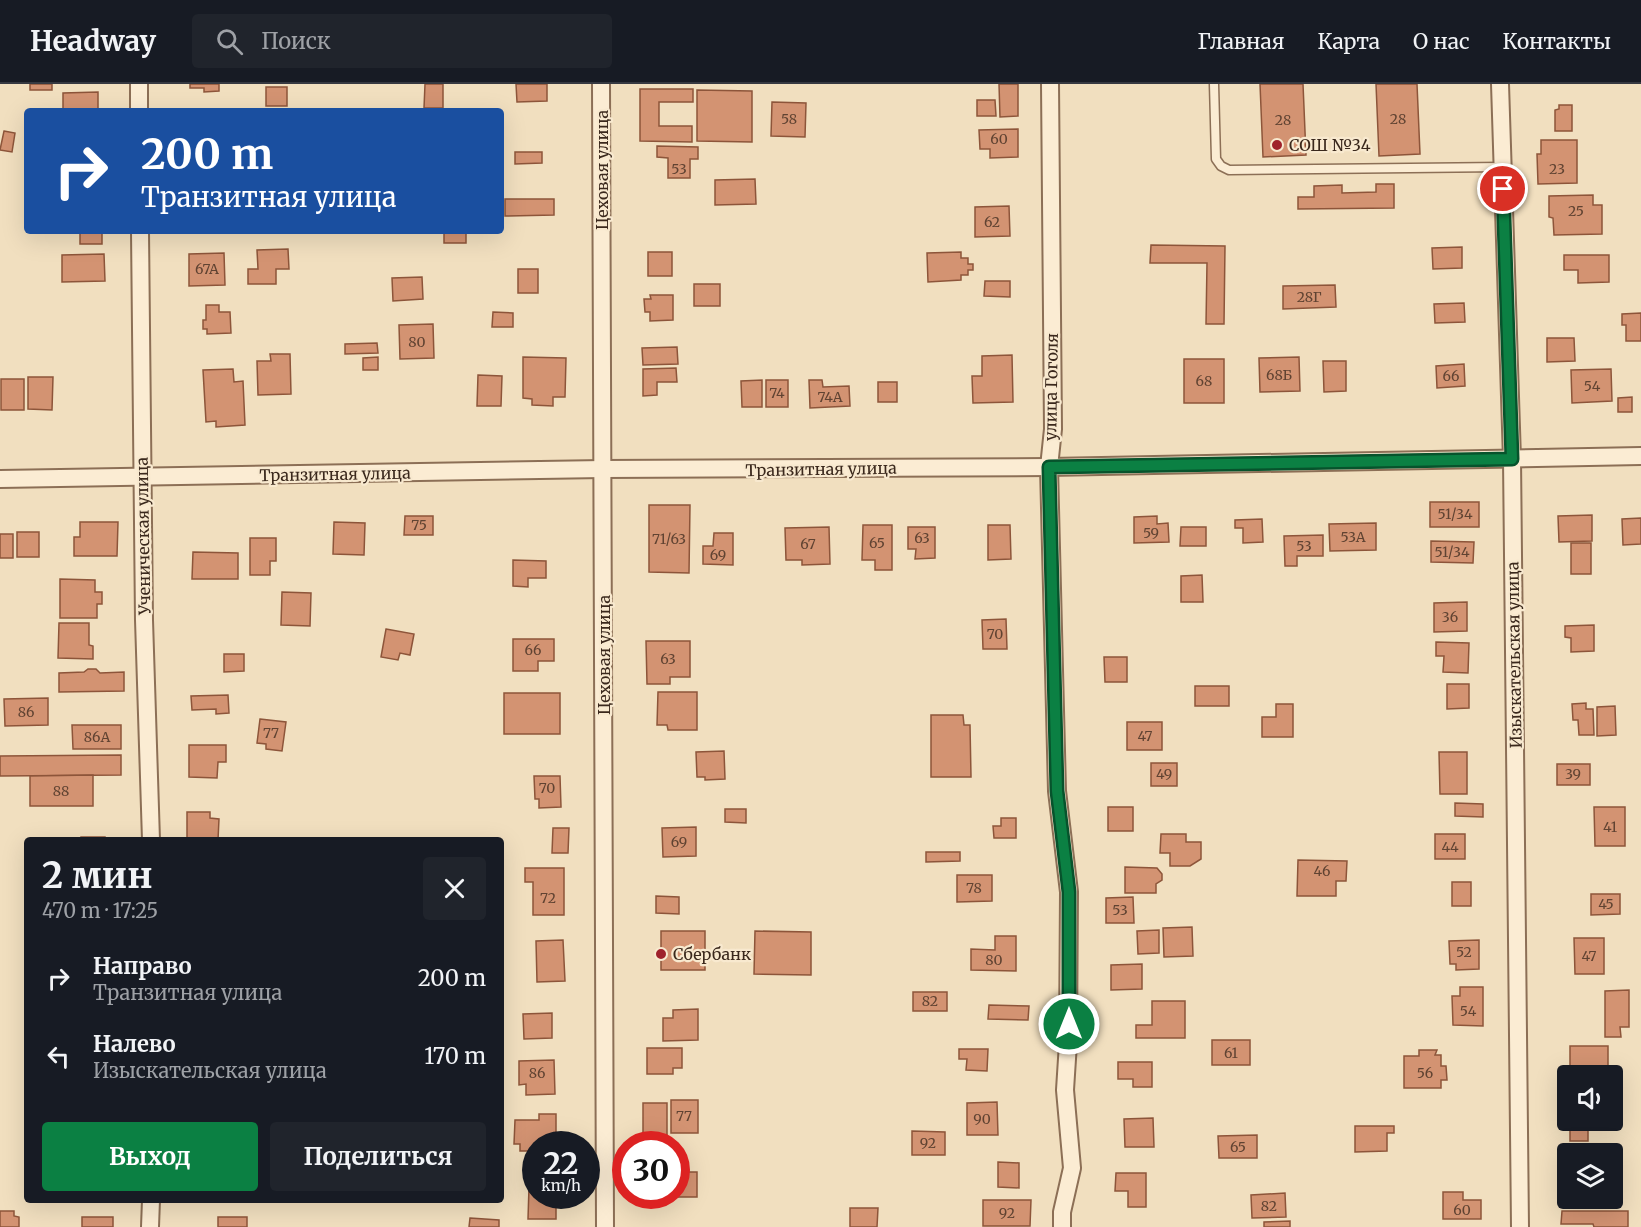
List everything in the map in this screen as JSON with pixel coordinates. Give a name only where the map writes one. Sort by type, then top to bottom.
[{"type":"street","points":[[139,84],[139,108]]},
{"type":"street","name":"Цеховая улица","points":[[601,84],[605,1227]]},
{"type":"street","name":"улица Гоголя","points":[[1050,84],[1053,429],[1049,467],[1057,791],[1069,892],[1068,1043],[1065,1090],[1072,1168],[1062,1212],[1062,1227]]},
{"type":"street","name":"Изыскательская улица","points":[[1500,84],[1512,459],[1520,1227]]},
{"type":"street","name":"Ученическая улица","points":[[140,234],[142,477],[151,837]]},
{"type":"street","name":"Транзитная улица","points":[[0,479],[603,469],[1049,467],[1641,456]]},
{"type":"street","points":[[150,1227],[151,1203]]},
{"type":"lane","points":[[1214,84],[1216,159],[1221,166],[1229,170],[1503,167]]},
{"type":"building","points":[[30,84],[52,84],[52,90],[30,90]]},
{"type":"building","points":[[190,84],[219,84],[219,91],[204,92],[204,88],[190,88]]},
{"type":"building","points":[[425,84],[443,84],[443,108],[424,108]]},
{"type":"building","points":[[516,84],[547,84],[547,101],[517,102]]},
{"type":"building","points":[[999,84],[1018,84],[1018,116],[1000,117]]},
{"type":"building","points":[[1260,84],[1303,84],[1306,155],[1263,157]]},
{"type":"building","points":[[1376,84],[1417,84],[1420,154],[1379,156]]},
{"type":"building","points":[[266,87],[287,87],[287,106],[266,106]]},
{"type":"building","points":[[640,89],[693,89],[693,102],[659,102],[659,126],[692,126],[692,142],[640,141]]},
{"type":"building","points":[[697,90],[752,91],[752,142],[697,141]]},
{"type":"building","points":[[98,92],[98,108],[63,108],[63,93]]},
{"type":"building","points":[[977,100],[995,100],[996,116],[977,116]]},
{"type":"building","points":[[772,102],[806,103],[805,137],[771,136]]},
{"type":"building","points":[[1559,105],[1572,105],[1572,131],[1555,131],[1555,110],[1559,109]]},
{"type":"building","points":[[1018,129],[1018,157],[990,158],[990,149],[980,149],[979,130]]},
{"type":"building","points":[[4,131],[15,133],[12,152],[0,150]]},
{"type":"building","points":[[1541,140],[1577,140],[1577,183],[1538,184],[1537,154],[1541,154]]},
{"type":"building","points":[[657,146],[698,147],[698,159],[690,159],[690,178],[668,178],[668,158],[657,157]]},
{"type":"building","points":[[515,152],[542,152],[542,163],[515,164]]},
{"type":"building","points":[[755,179],[756,204],[715,205],[715,180]]},
{"type":"building","points":[[1376,184],[1394,184],[1394,208],[1298,209],[1298,197],[1314,197],[1314,186],[1342,185],[1342,193],[1376,192]]},
{"type":"building","points":[[1593,195],[1593,205],[1602,205],[1602,234],[1554,235],[1553,218],[1549,217],[1549,196]]},
{"type":"building","points":[[505,199],[554,199],[554,215],[505,216]]},
{"type":"building","points":[[1009,206],[1010,236],[975,237],[975,207]]},
{"type":"building","points":[[80,234],[102,234],[102,244],[80,244]]},
{"type":"building","points":[[444,234],[466,234],[466,243],[444,243]]},
{"type":"building","points":[[1151,245],[1225,246],[1224,324],[1206,324],[1207,263],[1150,263]]},
{"type":"building","points":[[1462,247],[1462,268],[1433,269],[1432,248]]},
{"type":"building","points":[[288,249],[289,269],[276,269],[276,284],[248,284],[248,269],[258,269],[257,250]]},
{"type":"building","points":[[648,252],[672,252],[672,276],[648,276]]},
{"type":"building","points":[[961,252],[961,258],[968,258],[968,264],[973,264],[973,270],[968,270],[968,275],[961,275],[961,280],[928,282],[927,253]]},
{"type":"building","points":[[224,253],[225,285],[189,286],[189,254]]},
{"type":"building","points":[[104,254],[105,281],[62,282],[62,255]]},
{"type":"building","points":[[1564,255],[1609,255],[1609,282],[1578,283],[1578,270],[1564,270]]},
{"type":"building","points":[[518,269],[538,269],[538,293],[518,293]]},
{"type":"building","points":[[422,277],[423,299],[393,301],[392,278]]},
{"type":"building","points":[[985,281],[1010,281],[1010,297],[984,296]]},
{"type":"building","points":[[694,284],[720,284],[720,306],[694,306]]},
{"type":"building","points":[[1335,285],[1336,307],[1283,309],[1283,286]]},
{"type":"building","points":[[650,295],[673,295],[673,320],[650,321],[650,312],[645,312],[644,299],[651,299]]},
{"type":"building","points":[[1464,303],[1465,322],[1435,323],[1434,304]]},
{"type":"building","points":[[206,305],[219,305],[219,312],[230,312],[231,333],[207,334],[207,329],[203,329],[203,320],[206,320]]},
{"type":"building","points":[[493,312],[513,313],[513,327],[492,327]]},
{"type":"building","points":[[1641,313],[1641,341],[1626,341],[1626,325],[1622,325],[1622,314]]},
{"type":"building","points":[[433,324],[434,358],[400,359],[399,325]]},
{"type":"building","points":[[1547,338],[1574,338],[1575,361],[1547,362]]},
{"type":"building","points":[[377,343],[378,353],[345,354],[345,344]]},
{"type":"building","points":[[677,347],[678,364],[643,365],[642,348]]},
{"type":"building","points":[[270,354],[290,354],[291,394],[258,395],[257,361],[271,361]]},
{"type":"building","points":[[1012,355],[1013,402],[973,403],[972,376],[982,376],[982,356]]},
{"type":"building","points":[[378,357],[378,370],[363,370],[363,358]]},
{"type":"building","points":[[523,357],[566,358],[565,397],[553,397],[553,406],[532,405],[532,399],[523,398]]},
{"type":"building","points":[[1299,357],[1300,391],[1260,392],[1259,358]]},
{"type":"building","points":[[1184,359],[1224,359],[1224,403],[1184,403]]},
{"type":"building","points":[[1323,361],[1346,361],[1346,391],[1324,392]]},
{"type":"building","points":[[1464,364],[1465,386],[1437,388],[1436,366]]},
{"type":"building","points":[[676,368],[677,382],[657,382],[657,395],[643,396],[643,369]]},
{"type":"building","points":[[233,369],[234,382],[243,381],[245,425],[216,427],[216,421],[206,422],[203,370]]},
{"type":"building","points":[[1611,369],[1612,401],[1572,403],[1571,370]]},
{"type":"building","points":[[478,375],[502,376],[501,406],[477,406]]},
{"type":"building","points":[[28,377],[53,377],[52,410],[28,409]]},
{"type":"building","points":[[1,379],[24,379],[24,410],[1,410]]},
{"type":"building","points":[[762,380],[762,407],[742,407],[741,381]]},
{"type":"building","points":[[766,380],[788,380],[788,407],[766,407]]},
{"type":"building","points":[[809,380],[822,380],[823,387],[849,386],[850,406],[810,408]]},
{"type":"building","points":[[878,382],[897,382],[897,402],[878,402]]},
{"type":"building","points":[[1632,397],[1632,412],[1618,412],[1618,398]]},
{"type":"building","points":[[1430,502],[1479,502],[1479,527],[1430,527]]},
{"type":"building","points":[[649,505],[690,505],[689,573],[649,572]]},
{"type":"building","points":[[1592,515],[1592,541],[1559,542],[1558,516]]},
{"type":"building","points":[[405,516],[433,516],[433,535],[404,535]]},
{"type":"building","points":[[1157,516],[1157,524],[1168,523],[1169,542],[1134,543],[1134,517]]},
{"type":"building","points":[[1641,518],[1641,544],[1623,545],[1622,519]]},
{"type":"building","points":[[1262,519],[1263,542],[1243,543],[1243,528],[1235,528],[1235,520]]},
{"type":"building","points":[[80,522],[118,522],[117,556],[74,556],[74,537],[80,537]]},
{"type":"building","points":[[334,522],[365,523],[364,555],[333,554]]},
{"type":"building","points":[[1376,523],[1376,550],[1330,551],[1329,524]]},
{"type":"building","points":[[863,525],[892,525],[892,570],[875,570],[875,560],[862,560]]},
{"type":"building","points":[[988,525],[1010,525],[1011,559],[988,560]]},
{"type":"building","points":[[829,527],[830,564],[802,565],[802,560],[786,560],[785,528]]},
{"type":"building","points":[[908,527],[935,527],[935,558],[915,559],[916,549],[908,549]]},
{"type":"building","points":[[1181,527],[1206,527],[1206,546],[1180,546]]},
{"type":"building","points":[[17,532],[39,532],[39,557],[17,557]]},
{"type":"building","points":[[714,533],[733,533],[733,565],[703,564],[703,546],[713,546]]},
{"type":"building","points":[[0,534],[13,534],[13,558],[0,558]]},
{"type":"building","points":[[1323,535],[1323,556],[1297,556],[1297,566],[1285,566],[1284,536]]},
{"type":"building","points":[[250,538],[276,538],[276,561],[270,561],[270,575],[250,575]]},
{"type":"building","points":[[1431,541],[1474,542],[1473,563],[1431,562]]},
{"type":"building","points":[[1571,543],[1591,543],[1591,574],[1571,574]]},
{"type":"building","points":[[193,552],[238,553],[238,579],[192,579]]},
{"type":"building","points":[[513,560],[546,561],[546,578],[528,578],[528,587],[513,586]]},
{"type":"building","points":[[1202,575],[1203,602],[1181,602],[1181,576]]},
{"type":"building","points":[[60,579],[95,580],[95,592],[102,592],[102,604],[97,604],[97,618],[60,618]]},
{"type":"building","points":[[282,592],[311,593],[310,626],[281,625]]},
{"type":"building","points":[[1467,602],[1467,631],[1434,632],[1434,603]]},
{"type":"building","points":[[1006,619],[1007,649],[983,649],[982,620]]},
{"type":"building","points":[[59,623],[89,623],[89,645],[93,646],[93,659],[58,658]]},
{"type":"building","points":[[1594,625],[1594,651],[1571,652],[1571,638],[1565,637],[1565,626]]},
{"type":"building","points":[[386,629],[414,634],[410,655],[400,653],[398,660],[381,657]]},
{"type":"building","points":[[513,639],[554,639],[554,661],[538,661],[538,671],[513,671]]},
{"type":"building","points":[[646,641],[690,641],[690,677],[670,677],[670,684],[647,684]]},
{"type":"building","points":[[1436,642],[1469,643],[1468,673],[1443,672],[1444,656],[1436,656]]},
{"type":"building","points":[[224,654],[244,654],[244,671],[224,672]]},
{"type":"building","points":[[1104,657],[1127,657],[1127,682],[1105,682]]},
{"type":"building","points":[[88,669],[96,669],[100,673],[124,672],[124,691],[59,692],[59,673],[84,672]]},
{"type":"building","points":[[1447,684],[1469,684],[1469,708],[1447,709]]},
{"type":"building","points":[[1195,686],[1229,686],[1229,706],[1195,706]]},
{"type":"building","points":[[658,692],[697,692],[697,730],[668,730],[667,725],[657,725]]},
{"type":"building","points":[[504,693],[560,693],[560,734],[504,734]]},
{"type":"building","points":[[228,695],[229,713],[216,714],[216,709],[192,710],[191,696]]},
{"type":"building","points":[[48,698],[48,725],[5,726],[4,699]]},
{"type":"building","points":[[1586,703],[1586,709],[1593,709],[1594,735],[1579,735],[1578,720],[1573,720],[1572,704]]},
{"type":"building","points":[[1276,704],[1293,704],[1293,737],[1262,737],[1262,717],[1276,717]]},
{"type":"building","points":[[1615,706],[1616,735],[1597,736],[1597,707]]},
{"type":"building","points":[[931,715],[963,715],[964,725],[970,725],[971,777],[931,777]]},
{"type":"building","points":[[260,719],[286,722],[282,751],[266,749],[266,744],[257,743]]},
{"type":"building","points":[[1127,722],[1162,722],[1162,750],[1127,750]]},
{"type":"building","points":[[72,725],[121,725],[121,749],[73,749]]},
{"type":"building","points":[[189,745],[226,745],[226,762],[218,762],[217,778],[189,777]]},
{"type":"building","points":[[724,751],[725,779],[705,780],[705,777],[697,777],[696,752]]},
{"type":"building","points":[[1439,752],[1467,752],[1467,794],[1440,794]]},
{"type":"building","points":[[121,755],[121,775],[0,776],[0,756]]},
{"type":"building","points":[[1151,763],[1177,763],[1177,786],[1151,786]]},
{"type":"building","points":[[1557,764],[1590,764],[1590,785],[1557,785]]},
{"type":"building","points":[[93,775],[93,806],[30,806],[30,776]]},
{"type":"building","points":[[534,776],[560,776],[561,807],[539,808],[539,799],[535,799]]},
{"type":"building","points":[[1455,803],[1483,804],[1483,817],[1455,816]]},
{"type":"building","points":[[1108,807],[1133,807],[1133,831],[1108,831]]},
{"type":"building","points":[[1594,807],[1625,807],[1625,846],[1595,846]]},
{"type":"building","points":[[725,809],[746,809],[746,823],[725,822]]},
{"type":"building","points":[[187,812],[210,812],[210,818],[219,819],[218,837],[187,837]]},
{"type":"building","points":[[1001,818],[1016,818],[1016,838],[994,838],[993,826],[1001,826]]},
{"type":"building","points":[[696,827],[696,856],[663,857],[662,828]]},
{"type":"building","points":[[553,828],[569,828],[568,853],[552,853]]},
{"type":"building","points":[[1161,834],[1186,834],[1186,842],[1201,842],[1201,859],[1190,866],[1170,866],[1170,853],[1160,853]]},
{"type":"building","points":[[1435,834],[1465,834],[1465,859],[1435,859]]},
{"type":"building","points":[[926,852],[960,852],[960,861],[926,862]]},
{"type":"building","points":[[1298,860],[1347,861],[1346,881],[1336,881],[1336,896],[1297,896]]},
{"type":"building","points":[[1125,867],[1157,868],[1162,874],[1162,880],[1156,884],[1156,893],[1125,893]]},
{"type":"building","points":[[525,868],[564,868],[564,915],[533,915],[533,882],[525,882]]},
{"type":"building","points":[[957,875],[992,875],[992,901],[957,902]]},
{"type":"building","points":[[1452,882],[1471,882],[1471,906],[1452,906]]},
{"type":"building","points":[[1591,894],[1620,894],[1620,914],[1591,915]]},
{"type":"building","points":[[656,896],[679,897],[679,914],[656,913]]},
{"type":"building","points":[[1133,897],[1134,923],[1106,923],[1106,898]]},
{"type":"building","points":[[1192,927],[1193,956],[1164,957],[1163,928]]},
{"type":"building","points":[[1159,930],[1159,953],[1138,954],[1137,931]]},
{"type":"building","points":[[661,931],[705,931],[705,970],[661,970]]},
{"type":"building","points":[[755,931],[811,932],[811,975],[754,974]]},
{"type":"building","points":[[995,936],[1016,936],[1016,971],[971,970],[971,949],[995,950]]},
{"type":"building","points":[[1574,938],[1604,938],[1604,974],[1575,974]]},
{"type":"building","points":[[563,940],[565,981],[537,982],[536,941]]},
{"type":"building","points":[[1479,940],[1479,969],[1456,970],[1456,964],[1450,964],[1449,941]]},
{"type":"building","points":[[1142,964],[1142,989],[1111,990],[1111,965]]},
{"type":"building","points":[[1460,987],[1483,987],[1483,1026],[1453,1025],[1452,996],[1460,996]]},
{"type":"building","points":[[1629,990],[1629,1027],[1620,1027],[1621,1037],[1605,1037],[1605,991]]},
{"type":"building","points":[[913,992],[947,992],[947,1011],[913,1011]]},
{"type":"building","points":[[1152,1001],[1185,1001],[1185,1038],[1136,1038],[1136,1025],[1152,1025]]},
{"type":"building","points":[[989,1005],[1029,1006],[1028,1020],[988,1019]]},
{"type":"building","points":[[698,1009],[698,1040],[663,1041],[663,1018],[673,1018],[673,1010]]},
{"type":"building","points":[[552,1013],[552,1038],[524,1039],[523,1014]]},
{"type":"building","points":[[1212,1040],[1250,1040],[1250,1065],[1212,1065]]},
{"type":"building","points":[[1570,1046],[1608,1046],[1608,1065],[1570,1065]]},
{"type":"building","points":[[647,1048],[682,1048],[682,1068],[673,1068],[673,1074],[647,1074]]},
{"type":"building","points":[[959,1049],[988,1049],[987,1071],[966,1070],[967,1059],[959,1059]]},
{"type":"building","points":[[1419,1050],[1437,1050],[1435,1055],[1441,1055],[1441,1066],[1446,1066],[1447,1080],[1441,1080],[1441,1088],[1404,1088],[1404,1056],[1419,1056]]},
{"type":"building","points":[[554,1060],[555,1094],[526,1095],[526,1084],[519,1085],[519,1061]]},
{"type":"building","points":[[1118,1062],[1152,1062],[1152,1087],[1133,1087],[1133,1079],[1118,1079]]},
{"type":"building","points":[[671,1100],[698,1100],[698,1133],[671,1131]]},
{"type":"building","points":[[997,1102],[998,1135],[967,1135],[967,1103]]},
{"type":"building","points":[[643,1103],[667,1103],[667,1131],[643,1131]]},
{"type":"building","points":[[539,1114],[556,1114],[556,1131],[522,1131],[522,1151],[520,1151],[520,1144],[514,1144],[515,1120],[539,1120]]},
{"type":"building","points":[[1153,1118],[1154,1147],[1125,1147],[1124,1119]]},
{"type":"building","points":[[1355,1126],[1394,1126],[1394,1133],[1387,1133],[1387,1151],[1355,1152]]},
{"type":"building","points":[[912,1131],[945,1132],[945,1155],[912,1155]]},
{"type":"building","points":[[1570,1131],[1588,1131],[1588,1141],[1570,1141]]},
{"type":"building","points":[[1257,1135],[1257,1158],[1219,1158],[1218,1136]]},
{"type":"building","points":[[998,1162],[1019,1163],[1019,1188],[998,1187]]},
{"type":"building","points":[[690,1172],[697,1172],[697,1197],[690,1197]]},
{"type":"building","points":[[1116,1173],[1146,1173],[1146,1207],[1128,1207],[1128,1191],[1115,1191]]},
{"type":"building","points":[[1443,1192],[1463,1192],[1463,1200],[1481,1200],[1481,1219],[1443,1219]]},
{"type":"building","points":[[1285,1193],[1286,1217],[1252,1218],[1251,1195]]},
{"type":"building","points":[[983,1200],[1031,1200],[1030,1226],[983,1226]]},
{"type":"building","points":[[850,1208],[878,1208],[877,1227],[850,1227]]},
{"type":"building","points":[[528,1209],[556,1209],[556,1219],[528,1219]]},
{"type":"building","points":[[0,1211],[14,1211],[14,1216],[19,1217],[19,1227],[0,1227]]},
{"type":"building","points":[[1562,1211],[1628,1211],[1628,1227],[1561,1224]]},
{"type":"building","points":[[82,1217],[113,1217],[113,1227],[82,1227]]},
{"type":"building","points":[[218,1217],[247,1217],[247,1227],[218,1227]]},
{"type":"building","points":[[470,1218],[499,1220],[499,1227],[469,1227]]},
{"type":"building","points":[[1290,1221],[1290,1227],[1264,1227],[1264,1222]]},
{"type":"place","name":"СОШ №34","points":[[1277,145]]},
{"type":"place","name":"Сбербанк","points":[[661,954]]},
{"type":"route","points":[[1069,1024],[1069,892],[1057,791],[1049,467],[1512,459],[1503,189]]}]
